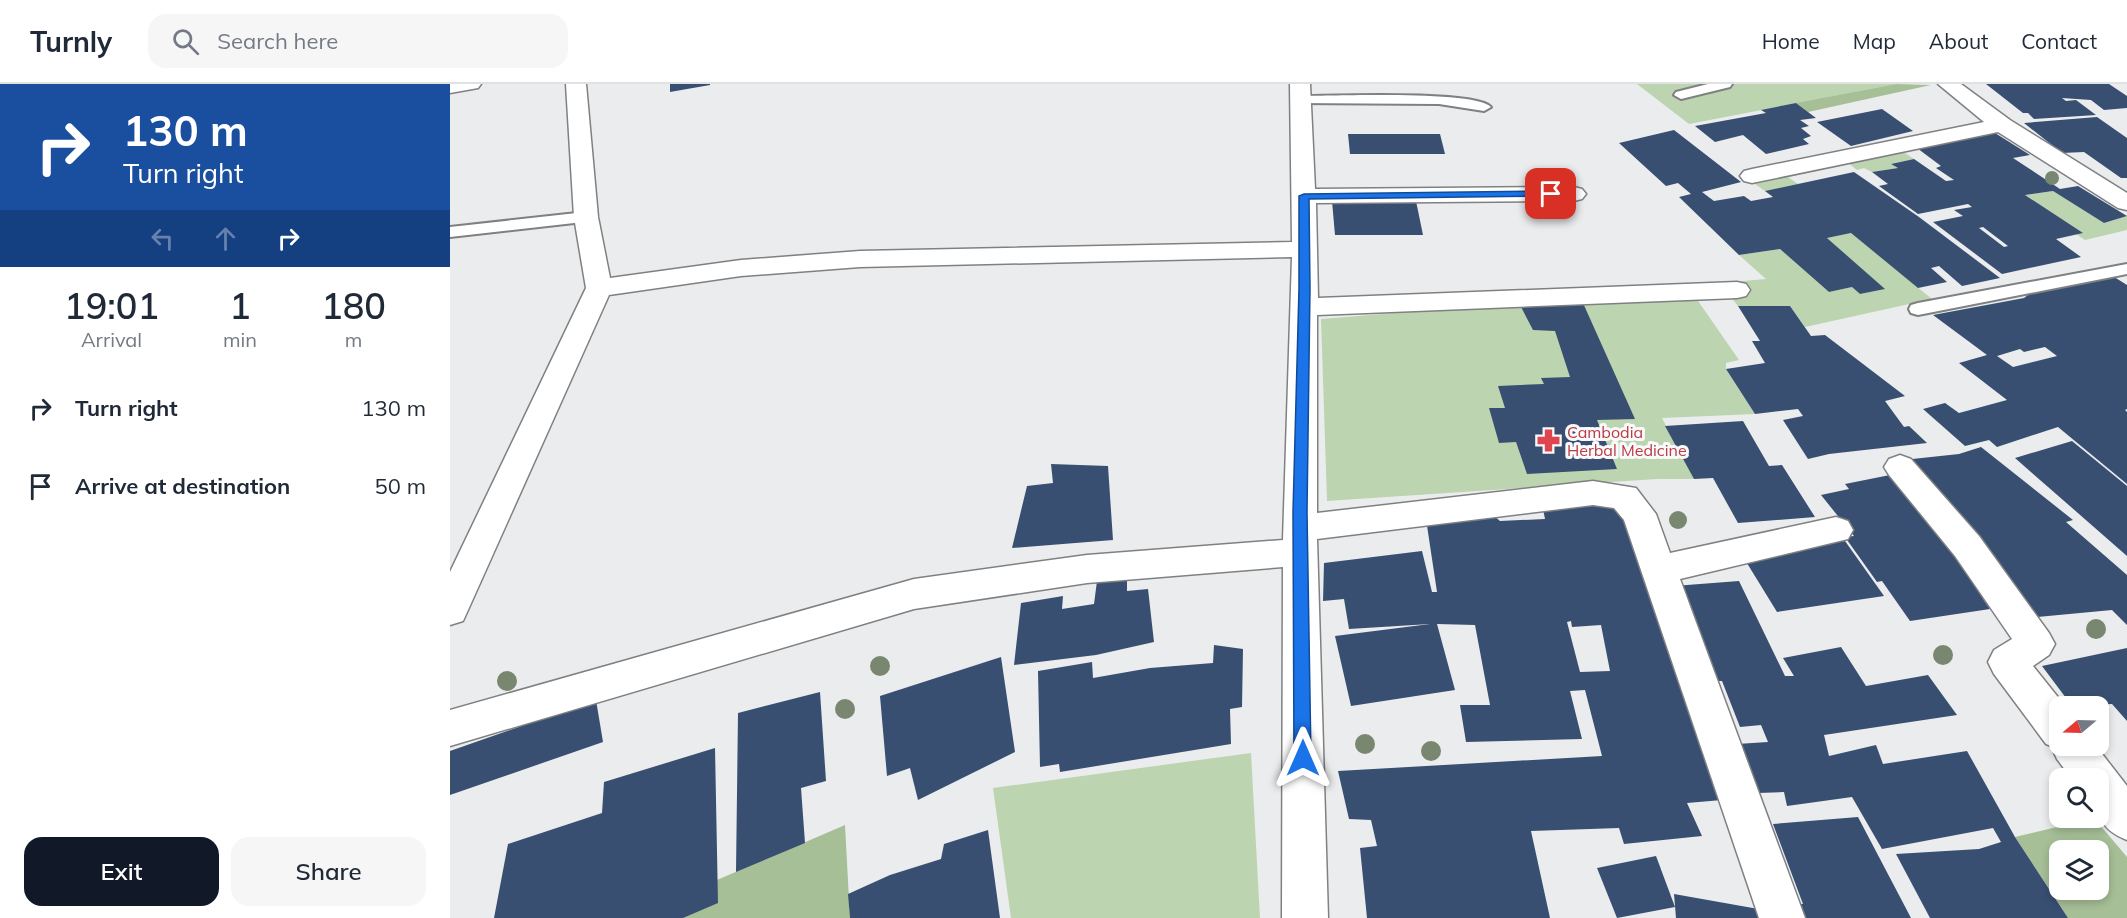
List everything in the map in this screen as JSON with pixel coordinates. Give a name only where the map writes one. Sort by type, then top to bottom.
[{"type":"street","points":[[450,87],[471,84]]},
{"type":"street","points":[[450,610],[599,288],[586,217],[576,84]]},
{"type":"street","points":[[1948,84],[2002,125],[2127,203]]},
{"type":"street","points":[[1300,92],[1305,249],[1300,540],[1305,918]]},
{"type":"street","points":[[1752,176],[2002,125]]},
{"type":"street","points":[[1304,196],[1574,194]]},
{"type":"street","points":[[599,288],[741,268],[860,259],[1305,249]]},
{"type":"street","points":[[1305,307],[1737,290]]},
{"type":"street","points":[[1900,467],[1967,546],[2036,644],[2007,662],[2049,716]]},
{"type":"street","points":[[450,728],[914,594],[1300,540],[1593,493],[1624,497],[1639,513],[1782,918]]},
{"type":"street","points":[[1659,570],[1836,530]]},
{"type":"street","points":[[2079,756],[2088,768]]},
{"type":"street","points":[[2109,796],[2127,819]]},
{"type":"lane","points":[[1681,96],[1725,84]]},
{"type":"lane","points":[[1300,92],[1438,100],[1484,107]]},
{"type":"lane","points":[[450,232],[586,217]]},
{"type":"lane","points":[[1918,309],[2127,268]]},
{"type":"green space","points":[[1637,84],[1896,84],[1689,124]]},
{"type":"green space","points":[[1896,84],[1931,85],[1808,112],[1796,103]]},
{"type":"green space","points":[[1902,151],[1914,159],[1891,164],[1898,168],[1872,172],[1864,168],[1857,170],[1846,161]]},
{"type":"green space","points":[[1840,162],[1843,165],[1788,177],[1798,184],[1765,191],[1749,180]]},
{"type":"green space","points":[[2053,191],[2104,223],[2127,216],[2127,230],[2085,240],[2076,234],[2082,233],[2025,195]]},
{"type":"green space","points":[[1851,233],[1932,299],[1805,327],[1790,306],[1738,306],[1720,283],[1766,279],[1739,255],[1780,249],[1829,292],[1852,287],[1860,294],[1884,289],[1827,238]]},
{"type":"green space","points":[[1696,298],[1739,360],[1726,363],[1726,369],[1755,414],[1662,418],[1694,479],[1657,479],[1327,501],[1321,319],[1519,303]]},
{"type":"green space","points":[[1251,753],[1260,918],[1011,918],[993,788]]},
{"type":"green space","points":[[845,825],[850,918],[683,918],[717,880]]},
{"type":"green space","points":[[2052,828],[2102,828],[2127,857],[2127,918],[2068,918],[2056,900],[2109,900],[2109,840],[2049,840],[2049,889],[2015,837]]},
{"type":"building","points":[[670,84],[710,84],[710,85],[670,92]]},
{"type":"building","points":[[1986,84],[2109,84],[2127,96],[2127,108],[2104,110],[2091,100],[2062,98],[2066,101],[2076,100],[2096,115],[2034,119]]},
{"type":"building","points":[[1796,103],[1816,118],[1800,120],[1809,126],[1801,128],[1811,136],[1803,139],[1809,144],[1766,154],[1743,135],[1715,142],[1695,126],[1766,113],[1761,110]]},
{"type":"building","points":[[1882,109],[1913,131],[1851,146],[1817,122]]},
{"type":"building","points":[[2097,117],[2127,138],[2127,178],[2121,178],[2084,152],[2062,153],[2024,123]]},
{"type":"building","points":[[1674,130],[1741,182],[1702,192],[1714,201],[1744,196],[1751,201],[1773,197],[1765,191],[1854,172],[2000,278],[1962,286],[1939,266],[1931,268],[1947,282],[1918,288],[1851,233],[1827,238],[1885,289],[1860,294],[1852,287],[1829,292],[1780,249],[1739,255],[1679,197],[1691,194],[1678,183],[1666,186],[1619,143]]},
{"type":"building","points":[[1995,133],[2030,155],[2013,158],[2060,189],[2078,186],[2127,216],[2104,223],[2053,191],[2025,195],[2083,233],[2056,239],[2081,257],[2002,274],[1933,222],[1963,216],[1954,210],[1972,207],[1968,204],[1918,214],[1879,186],[1888,184],[1872,172],[1898,168],[1891,164],[1914,159],[1946,181],[1954,180],[1936,168],[1941,166],[1917,148]],"holes":[[[1983,227],[2008,246],[2004,247],[1979,228]]]},
{"type":"building","points":[[1348,134],[1440,134],[1445,154],[1350,154]]},
{"type":"building","points":[[1332,201],[1416,201],[1423,235],[1335,235]]},
{"type":"building","points":[[2111,275],[2127,285],[2127,409],[2125,410],[2127,412],[2127,484],[2058,427],[1997,447],[1989,440],[1965,446],[1923,409],[1945,403],[1959,413],[2007,400],[1959,363],[1987,355],[1933,315],[2024,298],[2033,291],[2056,289]],"holes":[[[2045,347],[2057,356],[2013,367],[1997,356],[2020,349],[2024,352]]]},
{"type":"building","points":[[1519,303],[1583,303],[1635,419],[1597,420],[1617,469],[1527,474],[1516,442],[1499,443],[1489,408],[1505,408],[1498,386],[1544,384],[1541,378],[1570,377],[1555,331],[1533,330]]},
{"type":"building","points":[[1738,306],[1790,306],[1811,336],[1825,335],[1905,396],[1885,401],[1904,427],[1909,426],[1927,443],[1829,454],[1808,459],[1783,420],[1803,416],[1798,409],[1755,414],[1726,369],[1765,363],[1752,341],[1760,341]]},
{"type":"building","points":[[1743,421],[1769,466],[1782,465],[1815,517],[1738,523],[1713,478],[1694,479],[1665,426]]},
{"type":"building","points":[[2072,441],[2127,486],[2127,556],[2015,458]]},
{"type":"building","points":[[1981,447],[2073,520],[2066,522],[2127,575],[2127,625],[2112,610],[2027,618],[1903,460],[1959,454]]},
{"type":"building","points":[[1051,464],[1108,466],[1113,540],[1012,548],[1027,486],[1053,483]]},
{"type":"building","points":[[1895,474],[1997,597],[1983,599],[1990,609],[1910,621],[1882,581],[1877,582],[1845,537],[1854,536],[1821,495],[1849,489],[1845,484]]},
{"type":"building","points":[[1623,504],[1722,800],[1687,803],[1702,836],[1624,844],[1619,828],[1531,831],[1550,918],[1367,918],[1360,848],[1377,846],[1371,820],[1349,819],[1338,771],[1602,756],[1585,690],[1570,691],[1582,739],[1466,742],[1460,705],[1490,705],[1475,625],[1437,624],[1455,690],[1351,706],[1335,636],[1430,624],[1349,629],[1344,599],[1323,601],[1324,563],[1422,551],[1432,592],[1437,592],[1426,519],[1493,515],[1500,521],[1545,519],[1543,509],[1565,505]],"holes":[[[1571,621],[1572,627],[1601,625],[1610,671],[1580,672],[1567,622]]]},
{"type":"building","points":[[1845,541],[1884,596],[1777,612],[1742,555]]},
{"type":"building","points":[[1127,575],[1127,591],[1148,589],[1154,642],[1096,655],[1014,665],[1021,603],[1063,596],[1062,609],[1094,604],[1097,581]]},
{"type":"building","points":[[1739,581],[1785,676],[1794,676],[1783,658],[1841,647],[1866,686],[1928,675],[1957,715],[1824,735],[1829,756],[1876,745],[1883,764],[1967,751],[2015,837],[2049,889],[2049,900],[2056,900],[2068,918],[1930,918],[1896,854],[1979,849],[2001,842],[1993,828],[1882,849],[1852,797],[1787,806],[1784,792],[1758,793],[1737,744],[1768,742],[1761,725],[1740,727],[1722,681],[1715,681],[1674,586]]},
{"type":"building","points":[[1214,645],[1243,649],[1242,707],[1230,709],[1231,744],[1060,772],[1059,764],[1040,767],[1038,671],[1092,662],[1093,678],[1150,668],[1213,663]]},
{"type":"building","points":[[2127,648],[2127,721],[2112,704],[2109,704],[2109,696],[2064,696],[2042,666]]},
{"type":"building","points":[[1001,657],[1015,752],[918,800],[910,768],[887,776],[880,696]]},
{"type":"building","points":[[820,692],[826,781],[801,788],[805,843],[736,872],[738,713]]},
{"type":"building","points":[[596,700],[603,742],[450,795],[450,751]]},
{"type":"building","points":[[715,748],[718,903],[683,918],[494,918],[508,844],[602,813],[604,782]]},
{"type":"building","points":[[1858,817],[1911,918],[1793,918],[1788,904],[1803,904],[1773,824]]},
{"type":"building","points":[[988,830],[1000,918],[850,918],[848,894],[890,875],[941,859],[944,844]]},
{"type":"building","points":[[1656,856],[1675,907],[1617,918],[1597,868]]},
{"type":"building","points":[[1674,894],[1764,910],[1765,918],[1676,918]]},
{"type":"place","name":"Cambodia Herbal Medicine","points":[[1549,441]]},
{"type":"route","points":[[1303,758],[1300,512],[1305,288],[1304,196],[1551,194]]}]
